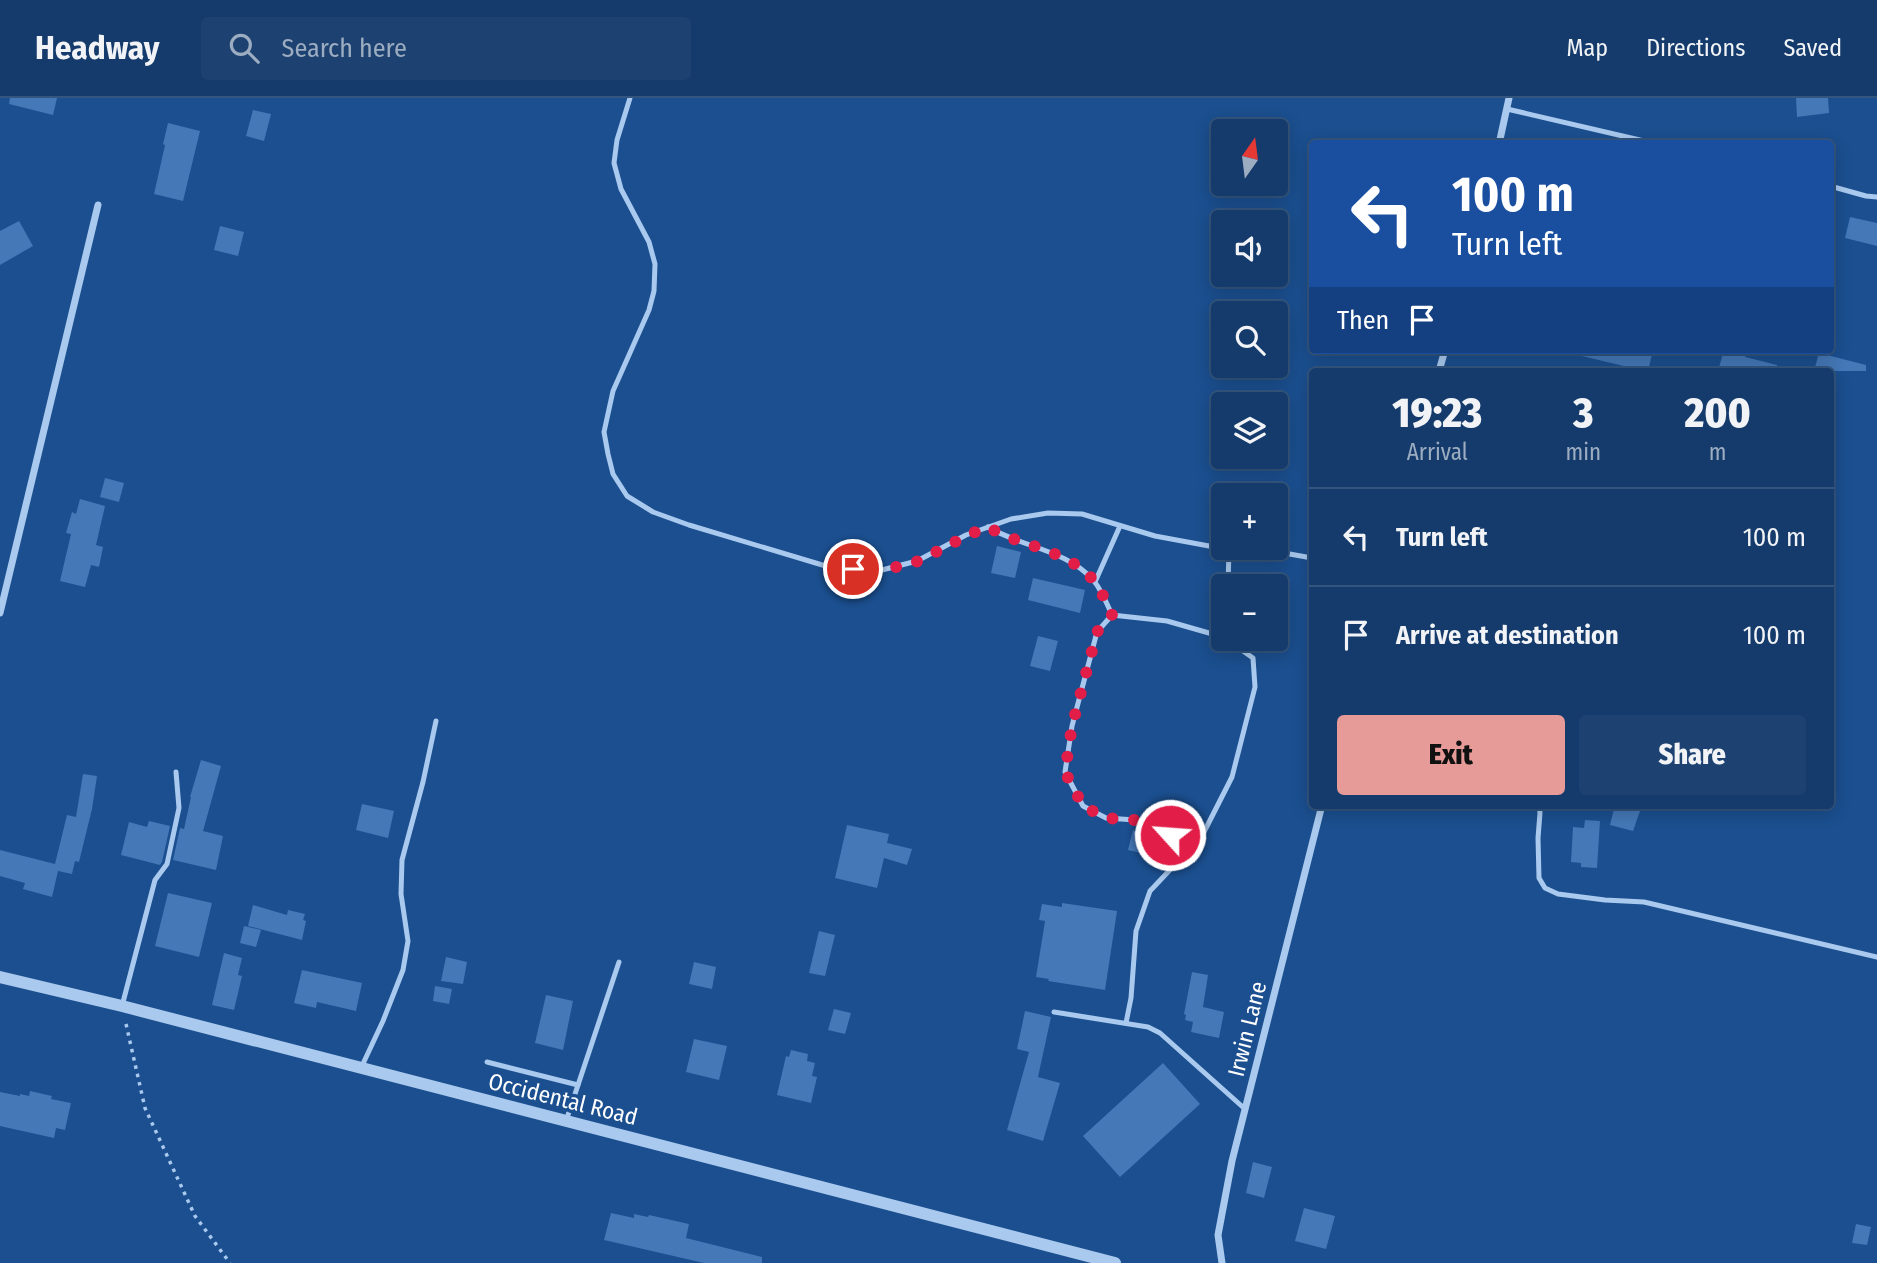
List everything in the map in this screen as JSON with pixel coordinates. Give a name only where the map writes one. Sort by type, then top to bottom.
[{"type":"street","points":[[1500,140],[1509,98]]},
{"type":"street","points":[[0,613],[97,205]]},
{"type":"street","name":"Irwin Lane","points":[[1222,1263],[1218,1235],[1232,1161],[1321,809]]},
{"type":"street","name":"Occidental Road","points":[[0,977],[122,1006],[1115,1263]]},
{"type":"lane","points":[[630,98],[617,139],[614,163],[621,189],[649,242],[655,264],[654,291],[649,310],[613,391],[604,432],[613,474],[627,496],[653,512],[689,525],[829,567],[878,571],[917,561],[966,535],[1011,519],[1048,513],[1082,514],[1155,536],[1211,546]]},
{"type":"lane","points":[[1507,109],[1640,140]]},
{"type":"lane","points":[[1834,187],[1877,197]]},
{"type":"lane","points":[[1095,582],[1120,526]]},
{"type":"lane","points":[[988,527],[1004,537],[1077,565],[1095,582],[1112,615]]},
{"type":"lane","points":[[1288,554],[1309,557]]},
{"type":"lane","points":[[1112,615],[1167,621],[1211,634]]},
{"type":"lane","points":[[1112,615],[1097,632],[1072,726],[1065,772],[1083,806],[1106,818],[1150,821],[1189,849]]},
{"type":"lane","points":[[1126,1023],[1131,998],[1136,931],[1150,891],[1202,836],[1232,777],[1255,687],[1253,658],[1243,651]]},
{"type":"lane","points":[[361,1068],[403,970],[408,941],[401,894],[401,860],[423,782],[436,721]]},
{"type":"lane","points":[[122,1006],[155,880],[167,864],[178,808],[176,772]]},
{"type":"lane","points":[[1540,809],[1539,878],[1545,888],[1558,894],[1644,902],[1877,957]]},
{"type":"lane","points":[[566,1121],[619,962]]},
{"type":"lane","points":[[1054,1012],[1148,1027],[1160,1033],[1245,1109]]},
{"type":"lane","points":[[487,1062],[578,1085]]},
{"type":"path","points":[[122,1006],[145,1108],[195,1216],[230,1263]]},
{"type":"building","points":[[10,98],[57,98],[53,115],[9,104]]},
{"type":"building","points":[[1796,98],[1828,98],[1829,113],[1797,117]]},
{"type":"building","points":[[253,110],[271,114],[264,141],[246,136]]},
{"type":"building","points":[[168,123],[200,131],[183,201],[154,194]]},
{"type":"building","points":[[1850,217],[1877,223],[1877,246],[1845,238]]},
{"type":"building","points":[[19,221],[33,246],[0,265],[0,231]]},
{"type":"building","points":[[220,226],[244,232],[238,256],[214,250]]},
{"type":"building","points":[[1652,354],[1649,368],[1628,368],[1582,356]]},
{"type":"building","points":[[1723,354],[1746,354],[1745,357],[1777,365],[1777,368],[1719,368]]},
{"type":"building","points":[[1819,354],[1823,354],[1866,365],[1866,371],[1834,371],[1834,368],[1815,368]]},
{"type":"building","points":[[105,478],[124,483],[119,502],[100,497]]},
{"type":"building","points":[[80,499],[105,506],[96,545],[103,547],[99,567],[91,565],[85,587],[60,581],[71,534],[66,533],[72,512],[76,514]]},
{"type":"building","points":[[997,546],[1021,552],[1015,578],[991,573]]},
{"type":"building","points":[[1033,578],[1085,590],[1080,613],[1028,600]]},
{"type":"building","points":[[1038,636],[1058,641],[1050,671],[1030,666]]},
{"type":"building","points":[[201,760],[221,766],[203,831],[223,836],[216,870],[173,860],[180,828],[184,829]]},
{"type":"building","points":[[83,774],[97,776],[79,862],[75,861],[72,874],[58,871],[52,897],[23,889],[25,883],[0,876],[0,850],[55,864],[67,815],[76,817]]},
{"type":"building","points":[[362,804],[394,811],[388,838],[356,830]]},
{"type":"building","points":[[1614,809],[1640,811],[1633,831],[1610,825]]},
{"type":"building","points":[[1585,820],[1600,821],[1597,868],[1581,867],[1581,863],[1571,862],[1573,827],[1584,828]]},
{"type":"building","points":[[149,821],[170,826],[160,865],[121,855],[129,822],[147,827]]},
{"type":"building","points":[[847,825],[889,834],[887,843],[912,849],[907,865],[884,858],[877,888],[835,878]]},
{"type":"building","points":[[1133,830],[1168,840],[1163,858],[1128,850]]},
{"type":"building","points":[[168,893],[212,903],[199,957],[155,946]]},
{"type":"building","points":[[1062,903],[1117,911],[1105,990],[1036,977],[1045,921],[1039,920],[1042,904],[1062,907]]},
{"type":"building","points":[[253,905],[287,915],[288,910],[305,914],[302,940],[248,926]]},
{"type":"building","points":[[244,926],[261,930],[256,947],[240,943]]},
{"type":"building","points":[[819,931],[835,935],[825,976],[809,973]]},
{"type":"building","points":[[224,953],[242,958],[238,975],[242,976],[234,1010],[212,1005]]},
{"type":"building","points":[[446,957],[467,962],[463,984],[441,981]]},
{"type":"building","points":[[694,962],[716,967],[712,989],[689,984]]},
{"type":"building","points":[[302,970],[362,983],[356,1011],[317,1002],[316,1008],[294,1003]]},
{"type":"building","points":[[1192,972],[1208,975],[1203,1007],[1224,1012],[1219,1038],[1191,1032],[1193,1022],[1185,1020]]},
{"type":"building","points":[[435,986],[452,989],[449,1004],[433,1001]]},
{"type":"building","points":[[546,995],[573,1001],[563,1050],[535,1043]]},
{"type":"building","points":[[834,1009],[851,1013],[845,1034],[828,1030]]},
{"type":"building","points":[[1025,1011],[1051,1017],[1038,1077],[1060,1083],[1043,1141],[1007,1130],[1029,1052],[1017,1049]]},
{"type":"building","points":[[694,1039],[727,1046],[719,1080],[686,1072]]},
{"type":"building","points":[[791,1050],[808,1054],[807,1061],[815,1063],[812,1076],[817,1077],[811,1103],[777,1095],[786,1056],[789,1057]]},
{"type":"building","points":[[1163,1063],[1200,1104],[1120,1177],[1083,1136]]},
{"type":"building","points":[[30,1091],[71,1103],[65,1130],[56,1128],[54,1138],[0,1126],[0,1092],[29,1096]]},
{"type":"building","points":[[1253,1162],[1272,1167],[1264,1198],[1246,1193]]},
{"type":"building","points":[[1304,1208],[1335,1216],[1326,1249],[1295,1241]]},
{"type":"building","points":[[611,1213],[634,1218],[634,1214],[649,1215],[689,1224],[686,1238],[762,1257],[762,1263],[704,1263],[604,1240]]},
{"type":"building","points":[[1856,1224],[1871,1227],[1867,1245],[1852,1243]]},
{"type":"route","points":[[853,569],[878,571],[917,561],[966,535],[988,527],[1004,537],[1077,565],[1095,582],[1112,615],[1097,632],[1072,726],[1065,772],[1083,806],[1106,818],[1150,821],[1170,835]]}]
